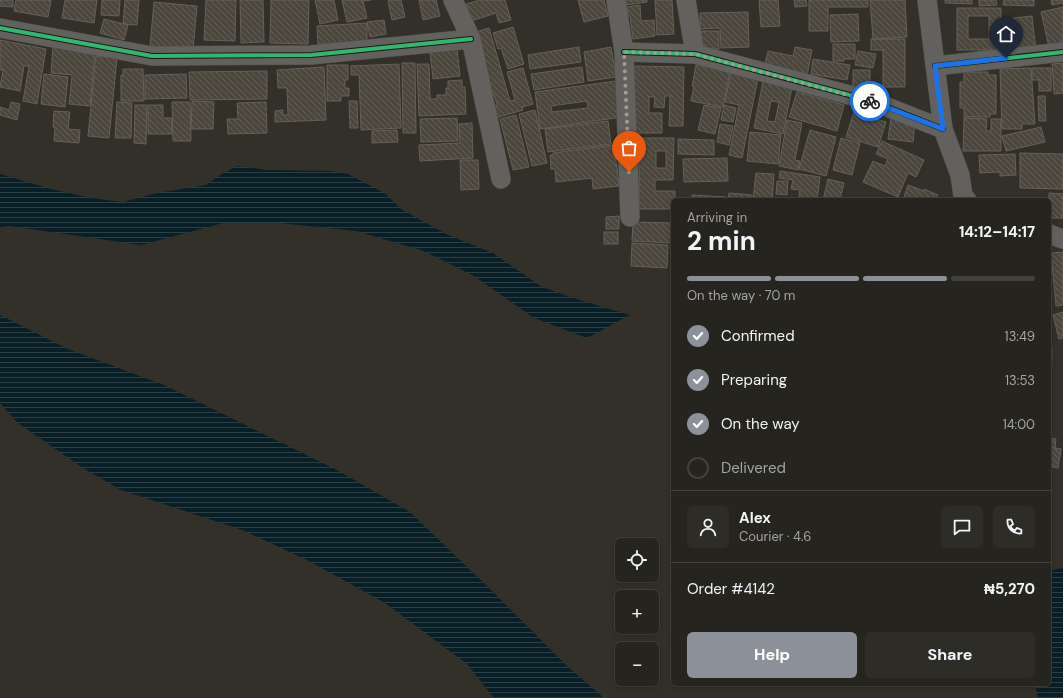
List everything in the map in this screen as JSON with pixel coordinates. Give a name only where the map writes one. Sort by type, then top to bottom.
[{"type":"street","points":[[453,0],[472,39],[501,179]]},
{"type":"street","points":[[616,0],[624,52],[630,217]]},
{"type":"street","points":[[686,0],[695,54]]},
{"type":"street","points":[[927,0],[943,129],[960,175],[964,198]]},
{"type":"street","points":[[0,28],[152,56],[311,55],[472,39]]},
{"type":"street","points":[[624,52],[695,54],[872,101],[943,129]]},
{"type":"street","points":[[935,66],[1063,52]]},
{"type":"street","points":[[1051,235],[1063,239]]},
{"type":"water","points":[[237,166],[267,170],[332,171],[348,174],[386,194],[401,209],[446,234],[493,253],[542,287],[630,315],[587,338],[534,318],[474,276],[424,251],[356,231],[279,223],[223,223],[141,245],[10,226],[0,227],[0,174],[51,189],[91,198],[123,202],[157,193],[206,185],[220,175]]},
{"type":"water","points":[[0,315],[68,349],[164,385],[335,469],[410,512],[567,666],[604,698],[494,698],[467,664],[385,603],[307,560],[242,530],[121,490],[83,468],[18,423],[0,403]]},
{"type":"water","points":[[1063,568],[1063,698],[1038,698],[1035,686],[1051,686],[1051,571]]},
{"type":"building","points":[[0,0],[13,0],[13,7],[0,6]]},
{"type":"building","points":[[16,0],[51,0],[48,17],[14,11]]},
{"type":"building","points":[[65,0],[97,0],[94,23],[62,18]]},
{"type":"building","points":[[102,0],[120,0],[119,16],[101,15]]},
{"type":"building","points":[[125,0],[139,0],[137,25],[123,24]]},
{"type":"building","points":[[206,0],[236,0],[235,41],[204,40]]},
{"type":"building","points":[[240,0],[263,0],[264,42],[241,43]]},
{"type":"building","points":[[271,0],[309,0],[308,44],[270,43]]},
{"type":"building","points":[[315,0],[334,0],[338,20],[320,24]]},
{"type":"building","points":[[342,0],[371,0],[363,1],[367,18],[347,22]]},
{"type":"building","points":[[389,0],[401,0],[405,17],[392,20]]},
{"type":"building","points":[[419,0],[436,0],[440,16],[423,20]]},
{"type":"building","points":[[480,0],[505,0],[511,20],[499,23],[496,13],[471,21],[466,4]]},
{"type":"building","points":[[578,0],[604,0],[608,16],[584,22]]},
{"type":"building","points":[[625,0],[647,0],[647,2],[626,5]]},
{"type":"building","points":[[655,0],[672,0],[674,34],[657,35]]},
{"type":"building","points":[[759,0],[778,0],[780,26],[761,27]]},
{"type":"building","points":[[794,0],[806,0],[807,6],[795,7]]},
{"type":"building","points":[[809,0],[868,0],[868,7],[828,7],[828,31],[809,31]]},
{"type":"building","points":[[870,0],[905,0],[907,37],[873,39]]},
{"type":"building","points":[[945,0],[972,0],[972,4],[945,3]]},
{"type":"building","points":[[979,0],[996,0],[997,5],[979,6]]},
{"type":"building","points":[[1004,0],[1034,0],[1034,6],[1003,5]]},
{"type":"building","points":[[1051,0],[1063,0],[1063,3],[1052,5]]},
{"type":"building","points":[[154,2],[197,6],[193,50],[150,46]]},
{"type":"building","points":[[640,5],[641,21],[654,20],[655,36],[633,39],[630,16],[628,16],[627,7]]},
{"type":"building","points":[[1063,7],[1063,44],[1049,47],[1041,12]]},
{"type":"building","points":[[957,8],[1001,8],[1001,50],[957,50]],"holes":[[[968,16],[989,16],[989,39],[968,39]]]},
{"type":"building","points":[[748,12],[749,47],[721,48],[720,28],[700,29],[700,13]]},
{"type":"building","points":[[858,14],[859,41],[831,42],[830,15]]},
{"type":"building","points":[[1032,16],[1036,51],[1008,53],[1004,19]]},
{"type":"building","points":[[104,19],[128,25],[124,40],[100,33]]},
{"type":"building","points":[[384,20],[386,34],[370,37],[367,22]]},
{"type":"building","points":[[367,23],[367,41],[318,44],[317,26]]},
{"type":"building","points":[[513,27],[524,64],[508,69],[501,48],[498,49],[493,33]]},
{"type":"building","points":[[489,28],[510,101],[515,100],[507,72],[523,68],[533,104],[522,107],[523,110],[496,118],[493,107],[497,105],[494,94],[492,95],[473,33]]},
{"type":"building","points":[[701,31],[719,31],[719,49],[701,49]]},
{"type":"building","points":[[871,39],[905,39],[905,87],[883,87],[883,50],[871,50]]},
{"type":"building","points":[[0,40],[46,49],[37,104],[23,101],[29,66],[24,66],[20,91],[0,87],[3,70],[0,70]]},
{"type":"building","points":[[833,44],[855,44],[855,59],[833,61]]},
{"type":"building","points":[[53,47],[95,51],[90,106],[69,104],[72,75],[51,73]]},
{"type":"building","points":[[579,47],[581,62],[530,69],[528,55]]},
{"type":"building","points":[[611,47],[616,77],[588,81],[584,52]]},
{"type":"building","points":[[795,47],[812,50],[807,76],[764,68],[768,51],[793,56]]},
{"type":"building","points":[[457,49],[460,76],[433,79],[430,52]]},
{"type":"building","points":[[858,51],[876,54],[873,68],[855,65]]},
{"type":"building","points":[[96,56],[117,58],[109,138],[88,136]]},
{"type":"building","points":[[813,59],[850,65],[847,80],[811,74]]},
{"type":"building","points":[[402,63],[415,63],[416,133],[403,133]]},
{"type":"building","points":[[1063,63],[1063,93],[1054,94],[1052,64]]},
{"type":"building","points":[[399,64],[401,128],[361,130],[359,75],[351,75],[351,66]]},
{"type":"building","points":[[417,64],[429,64],[430,99],[437,99],[437,95],[446,95],[448,81],[462,80],[462,87],[465,87],[466,114],[419,116]]},
{"type":"building","points":[[327,65],[348,65],[348,80],[345,80],[345,88],[349,88],[349,96],[341,96],[341,101],[327,101]]},
{"type":"building","points":[[696,65],[730,71],[723,107],[691,101]]},
{"type":"building","points":[[634,66],[684,67],[683,126],[669,126],[670,96],[665,96],[664,108],[654,107],[655,97],[649,97],[649,113],[662,113],[662,133],[633,133]]},
{"type":"building","points":[[324,67],[326,120],[275,122],[275,111],[283,110],[283,115],[288,115],[287,88],[278,88],[277,70]]},
{"type":"building","points":[[582,67],[584,82],[534,90],[531,74]]},
{"type":"building","points":[[1031,68],[1035,124],[1022,124],[1022,129],[1002,129],[1000,69]]},
{"type":"building","points":[[1032,68],[1051,68],[1051,91],[1039,91],[1039,80],[1032,80]]},
{"type":"building","points":[[123,69],[143,69],[144,101],[121,101],[121,75],[123,75]]},
{"type":"building","points":[[853,70],[870,70],[870,90],[853,89]]},
{"type":"building","points":[[267,71],[267,99],[190,100],[189,72]]},
{"type":"building","points":[[731,72],[758,78],[742,158],[729,155],[739,105],[725,102]]},
{"type":"building","points":[[964,72],[988,72],[988,75],[996,75],[996,114],[990,114],[990,117],[964,117],[964,108],[960,108],[960,82],[964,82]]},
{"type":"building","points":[[44,74],[68,77],[65,107],[41,104]]},
{"type":"building","points":[[186,74],[187,98],[145,99],[145,75]]},
{"type":"building","points":[[616,81],[622,117],[540,129],[535,92]],"holes":[[[587,101],[588,108],[552,112],[551,106]]]},
{"type":"building","points":[[763,81],[792,87],[783,134],[754,128]],"holes":[[[771,101],[779,102],[775,122],[767,121]]]},
{"type":"building","points":[[797,92],[844,105],[837,131],[789,117]]},
{"type":"building","points":[[1038,96],[1045,96],[1046,121],[1039,121]]},
{"type":"building","points":[[192,101],[214,102],[213,129],[191,129]]},
{"type":"building","points":[[349,101],[357,101],[358,128],[350,128]]},
{"type":"building","points":[[11,102],[20,104],[17,120],[0,115],[0,107],[9,110]]},
{"type":"building","points":[[117,102],[132,103],[131,138],[115,138]]},
{"type":"building","points":[[172,102],[190,102],[191,141],[173,141]]},
{"type":"building","points":[[266,102],[267,133],[228,134],[227,119],[238,119],[237,103]]},
{"type":"building","points":[[135,105],[147,105],[146,144],[134,143]]},
{"type":"building","points":[[148,105],[163,105],[163,118],[172,118],[172,134],[148,134]]},
{"type":"building","points":[[704,105],[721,108],[715,134],[698,130]]},
{"type":"building","points":[[724,105],[736,108],[733,122],[721,120]]},
{"type":"building","points":[[535,110],[547,163],[532,166],[519,114]]},
{"type":"building","points":[[54,111],[70,112],[68,129],[80,130],[79,143],[54,141]]},
{"type":"building","points":[[854,112],[886,122],[878,147],[846,137]]},
{"type":"building","points":[[516,115],[529,167],[513,170],[500,119]]},
{"type":"building","points":[[457,118],[458,141],[421,142],[420,119]]},
{"type":"building","points":[[891,118],[915,121],[913,142],[888,139]]},
{"type":"building","points":[[964,118],[987,119],[986,131],[991,131],[991,119],[1001,119],[1001,151],[963,151]]},
{"type":"building","points":[[787,120],[802,123],[795,160],[800,161],[798,170],[779,166]]},
{"type":"building","points":[[608,121],[611,144],[548,152],[545,129]]},
{"type":"building","points":[[472,123],[473,158],[420,161],[419,145],[460,143],[459,124]]},
{"type":"building","points":[[720,124],[733,126],[729,145],[717,142]]},
{"type":"building","points":[[1041,127],[1045,142],[1006,151],[1002,136]]},
{"type":"building","points":[[397,130],[398,142],[372,143],[372,131]]},
{"type":"building","points":[[810,130],[836,137],[826,176],[799,169]]},
{"type":"building","points":[[750,132],[781,135],[778,164],[747,161]]},
{"type":"building","points":[[639,138],[674,138],[673,180],[655,180],[655,191],[675,191],[675,198],[671,198],[671,209],[639,209]],"holes":[[[656,151],[666,151],[666,168],[656,168]]]},
{"type":"building","points":[[841,138],[860,143],[852,175],[833,170]]},
{"type":"building","points":[[678,139],[714,140],[714,155],[678,154]]},
{"type":"building","points":[[882,141],[924,160],[916,177],[908,173],[898,197],[863,182],[873,161],[885,166],[888,159],[876,154]]},
{"type":"building","points":[[614,145],[619,186],[593,189],[592,178],[556,182],[555,169],[551,169],[550,155],[553,155],[553,153]]},
{"type":"building","points":[[1020,153],[1063,154],[1063,189],[1020,188]]},
{"type":"building","points":[[1015,154],[1016,175],[1000,176],[1000,172],[980,173],[979,155]]},
{"type":"building","points":[[727,158],[728,181],[684,182],[683,159]]},
{"type":"building","points":[[460,160],[478,160],[479,189],[461,190]]},
{"type":"building","points":[[780,171],[820,177],[817,198],[798,198],[800,190],[791,189],[793,180],[779,178]]},
{"type":"building","points":[[756,173],[774,174],[772,198],[753,198]]},
{"type":"building","points":[[828,179],[844,183],[840,198],[823,198]]},
{"type":"building","points":[[777,181],[788,181],[787,195],[776,194]]},
{"type":"building","points":[[908,185],[924,191],[924,189],[938,195],[937,198],[904,198]]},
{"type":"building","points":[[729,193],[752,195],[752,198],[728,198]]},
{"type":"building","points":[[1049,193],[1063,194],[1063,218],[1051,218],[1051,198],[1049,198]]},
{"type":"building","points":[[692,195],[726,197],[726,198],[692,198]]},
{"type":"building","points":[[619,216],[619,229],[606,229],[606,217]]},
{"type":"building","points":[[633,222],[671,223],[671,243],[632,241]]},
{"type":"building","points":[[604,232],[618,232],[618,244],[604,244]]},
{"type":"building","points":[[632,243],[668,245],[667,268],[631,266]]},
{"type":"building","points":[[1063,252],[1063,305],[1056,306],[1051,253]]},
{"type":"building","points":[[1063,312],[1063,338],[1059,339],[1053,315]]},
{"type":"building","points":[[1051,349],[1052,349],[1051,387]]},
{"type":"building","points":[[1051,438],[1056,439],[1055,448],[1061,449],[1058,468],[1051,466]]},
{"type":"cycle path","points":[[0,28],[152,56],[311,55],[471,39]]},
{"type":"cycle path","points":[[624,52],[695,54],[872,101],[943,129]]},
{"type":"cycle path","points":[[935,66],[1063,52]]},
{"type":"way so far","points":[[629,172],[624,52],[695,54],[870,101]]},
{"type":"route","points":[[870,101],[943,129],[935,66],[1006,58]]}]
